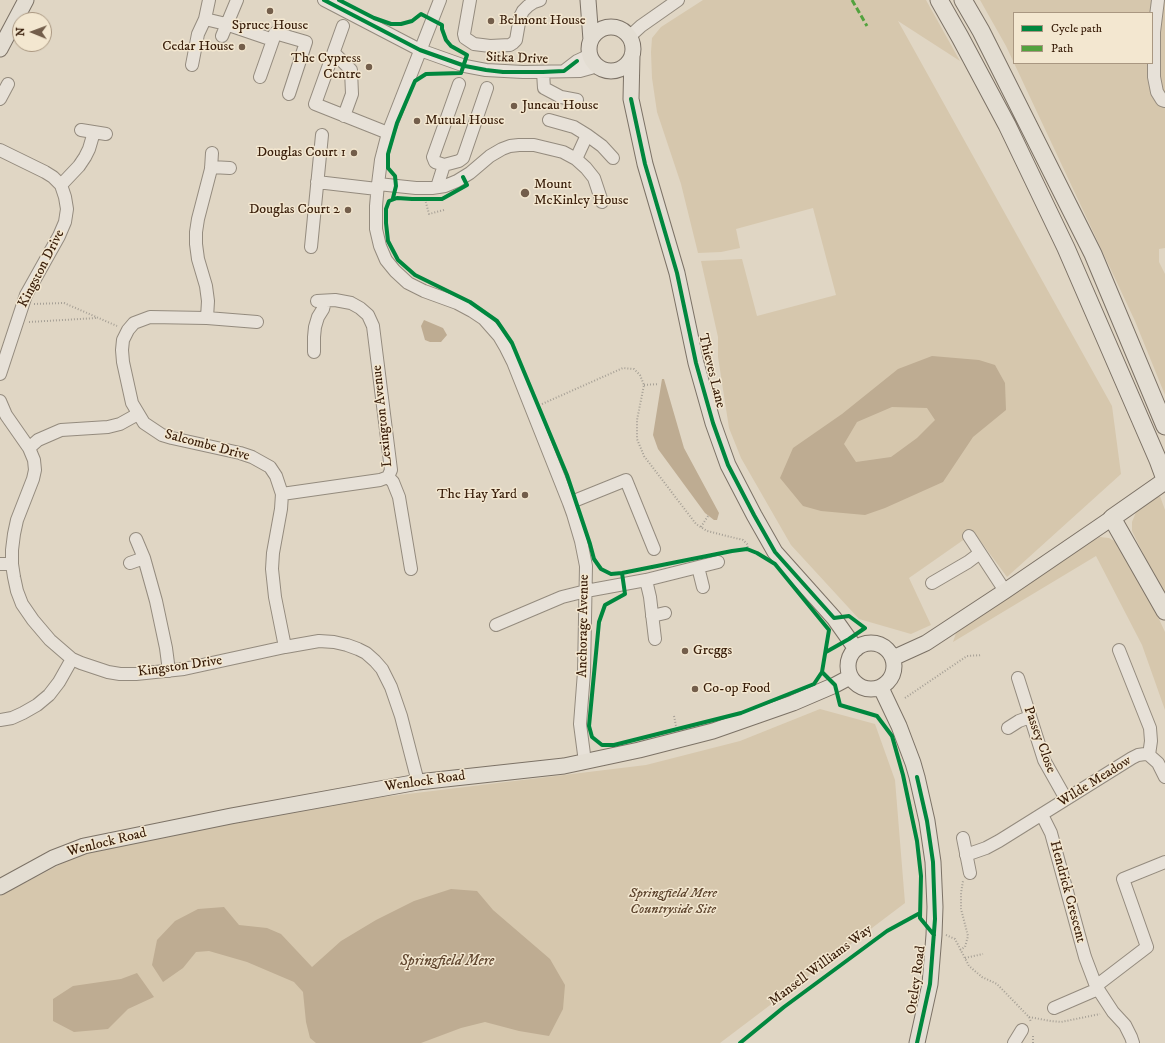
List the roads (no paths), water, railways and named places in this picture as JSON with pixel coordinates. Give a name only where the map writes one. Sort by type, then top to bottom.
[{"type":"highway","points":[[939,0],[1007,125],[1062,242],[1158,460],[1165,480],[1141,499],[1112,518],[1165,611]]},
{"type":"highway","points":[[963,0],[981,31],[1093,254],[1165,426]]},
{"type":"main road","points":[[0,49],[26,0]]},
{"type":"main road","points":[[588,1],[591,40],[589,48],[594,61],[608,71],[613,71],[625,66],[632,55]]},
{"type":"main road","points":[[588,1],[598,15],[614,27],[622,30],[629,37],[633,46],[631,99]]},
{"type":"main road","points":[[591,40],[600,30],[614,27]]},
{"type":"main road","points":[[613,71],[631,99]]},
{"type":"main road","name":"Thieves Lane","points":[[631,99],[645,164],[677,273],[696,363],[713,423],[728,465],[775,552],[834,618],[856,649]]},
{"type":"main road","points":[[893,658],[926,643],[1112,518]]},
{"type":"main road","points":[[869,643],[883,646],[889,651],[893,658],[894,672],[887,684],[881,688],[867,690],[854,683],[850,677],[848,662],[851,654],[856,649],[869,643]]},
{"type":"main road","name":"Wenlock Road","points":[[0,886],[53,858],[84,846],[239,815],[418,782],[564,766],[639,750],[713,731],[793,703],[850,677]]},
{"type":"main road","name":"Oteley Road","points":[[881,688],[913,763],[926,821],[933,862],[935,919],[934,942],[930,984],[917,1043]]},
{"type":"street","points":[[192,65],[198,34],[205,19],[208,0]]},
{"type":"street","points":[[222,36],[237,0]]},
{"type":"street","name":"Sitka Drive","points":[[324,0],[420,50],[465,66],[503,72],[580,71],[594,61]]},
{"type":"street","name":"Anchorage Avenue","points":[[440,0],[388,132],[381,160],[376,228],[380,246],[386,260],[408,284],[424,291],[452,296],[484,319],[499,336],[513,362],[569,503],[579,534],[586,566],[584,672],[580,724],[585,762]]},
{"type":"street","points":[[470,0],[464,34],[465,38],[474,44],[490,46],[510,45],[514,43],[523,11],[534,2],[540,0]]},
{"type":"street","points":[[629,37],[641,26],[678,0]]},
{"type":"street","points":[[1158,0],[1154,32],[1154,77],[1157,92],[1162,100],[1165,101]]},
{"type":"street","points":[[205,19],[226,24],[273,40]]},
{"type":"street","points":[[344,26],[315,104],[388,132]]},
{"type":"street","points":[[260,77],[275,32],[306,42],[289,94]]},
{"type":"street","points":[[334,53],[351,70],[352,94],[344,116]]},
{"type":"street","points":[[543,72],[544,88],[561,97],[577,100]]},
{"type":"street","points":[[4,98],[8,84]]},
{"type":"street","points":[[459,84],[433,157],[435,162],[444,165],[463,158],[487,88]]},
{"type":"street","points":[[549,120],[574,127],[602,146],[613,158]]},
{"type":"street","points":[[0,150],[45,172],[61,185],[79,166],[100,133],[82,130]]},
{"type":"street","points":[[311,247],[322,135]]},
{"type":"street","points":[[576,159],[587,135]]},
{"type":"street","points":[[318,182],[416,188],[445,186],[470,173],[490,156],[502,149],[510,146],[534,145],[563,152],[576,159],[594,178],[602,202]]},
{"type":"street","points":[[212,153],[211,166],[196,232],[198,259],[206,286],[208,301],[207,318],[257,322]]},
{"type":"street","points":[[437,187],[444,165]]},
{"type":"street","points":[[211,166],[230,168]]},
{"type":"street","name":"Kingston Drive","points":[[0,374],[23,304],[65,222],[65,197],[61,185]]},
{"type":"street","points":[[324,301],[330,313]]},
{"type":"street","points":[[314,352],[315,327],[318,317],[323,309],[324,301]]},
{"type":"street","name":"Lexington Avenue","points":[[282,494],[380,480],[388,477],[391,470],[391,460],[373,326],[368,315],[351,303],[344,301],[324,301]]},
{"type":"street","name":"Salcombe Drive","points":[[207,318],[150,316],[134,323],[128,330],[123,340],[122,362],[132,403],[144,423],[162,435],[252,457],[270,467],[276,476],[282,494],[272,569],[275,597],[285,647]]},
{"type":"street","name":"Kingston Drive","points":[[0,401],[6,415],[29,448],[34,460],[35,470],[17,520],[12,550],[6,564],[26,609],[37,626],[50,640],[72,658],[94,668],[120,674],[169,671],[319,641],[334,642],[358,649],[366,653],[375,661],[387,678],[396,698],[418,782]]},
{"type":"street","points":[[29,448],[38,440],[61,430],[108,427],[120,424],[138,414]]},
{"type":"street","points":[[388,477],[393,482],[399,497],[411,570]]},
{"type":"street","points":[[569,503],[626,480],[654,548]]},
{"type":"street","points":[[969,536],[1005,591]]},
{"type":"street","points":[[136,539],[144,558],[156,601],[166,648],[169,671]]},
{"type":"street","points":[[932,583],[968,562],[980,553]]},
{"type":"street","points":[[130,563],[144,558]]},
{"type":"street","points":[[496,625],[562,597],[646,580],[718,562]]},
{"type":"street","points":[[698,567],[703,587]]},
{"type":"street","points":[[646,580],[650,597],[655,639]]},
{"type":"street","points":[[652,616],[666,613]]},
{"type":"street","name":"Wilde Meadow","points":[[1119,650],[1150,728],[1151,741],[1149,755]]},
{"type":"street","points":[[0,720],[23,714],[49,695],[59,682],[72,658]]},
{"type":"street","name":"Passey Close","points":[[1018,678],[1044,760],[1066,799]]},
{"type":"street","points":[[1008,728],[1019,721],[1030,717]]},
{"type":"street","name":"Wilde Meadow","points":[[1042,815],[1138,755],[1149,755],[1158,763],[1165,777]]},
{"type":"street","points":[[966,855],[986,848],[1042,815]]},
{"type":"street","name":"Hendrick Crescent","points":[[1042,815],[1051,833],[1085,957],[1097,987],[1113,1012],[1125,1025],[1133,1043]]},
{"type":"street","points":[[963,838],[968,876]]},
{"type":"street","points":[[1054,1008],[1097,987],[1147,947],[1123,879],[1165,862]]},
{"type":"street","points":[[1014,1043],[1029,1028]]},
{"type":"water","points":[[424,320],[443,328],[447,335],[441,342],[430,342],[425,340],[421,326]]},
{"type":"water","points":[[932,356],[979,360],[995,365],[1005,383],[1006,410],[973,437],[943,482],[885,508],[865,515],[821,511],[803,506],[780,478],[793,448],[842,414],[898,369]],"holes":[[[892,407],[927,408],[935,420],[917,438],[891,457],[856,462],[844,444],[857,422]]]},
{"type":"water","points":[[662,379],[664,379],[684,448],[719,513],[717,520],[714,520],[705,513],[658,449],[653,435]]},
{"type":"water","name":"Springfield Mere","points":[[451,889],[477,891],[493,910],[550,959],[565,985],[563,1009],[549,1036],[519,1031],[485,1022],[461,1028],[421,1043],[316,1043],[310,1038],[306,1022],[303,992],[294,982],[247,962],[209,951],[196,952],[183,968],[163,982],[152,965],[157,940],[175,921],[198,909],[224,907],[239,925],[267,928],[281,934],[312,967],[341,941],[376,920],[414,901]]},
{"type":"water","points":[[137,973],[154,997],[128,1009],[108,1029],[74,1032],[53,1021],[53,999],[73,986],[121,979]]},
{"type":"place","name":"Spruce House","points":[[270,11]]},
{"type":"place","name":"Belmont House","points":[[491,21]]},
{"type":"place","name":"Cedar House","points":[[242,47]]},
{"type":"place","name":"The Cypress Centre","points":[[369,67]]},
{"type":"place","name":"Juneau House","points":[[514,106]]},
{"type":"place","name":"Mutual House","points":[[417,121]]},
{"type":"place","name":"Douglas Court 1","points":[[354,153]]},
{"type":"place","name":"Mount McKinley House","points":[[525,193]]},
{"type":"place","name":"Douglas Court 2","points":[[348,210]]},
{"type":"place","name":"The Hay Yard","points":[[525,495]]},
{"type":"place","name":"Greggs","points":[[685,651]]},
{"type":"place","name":"Co-op Food","points":[[695,689]]},
{"type":"park label","name":"Springfield Mere Countryside Site","points":[[673,902]]}]
